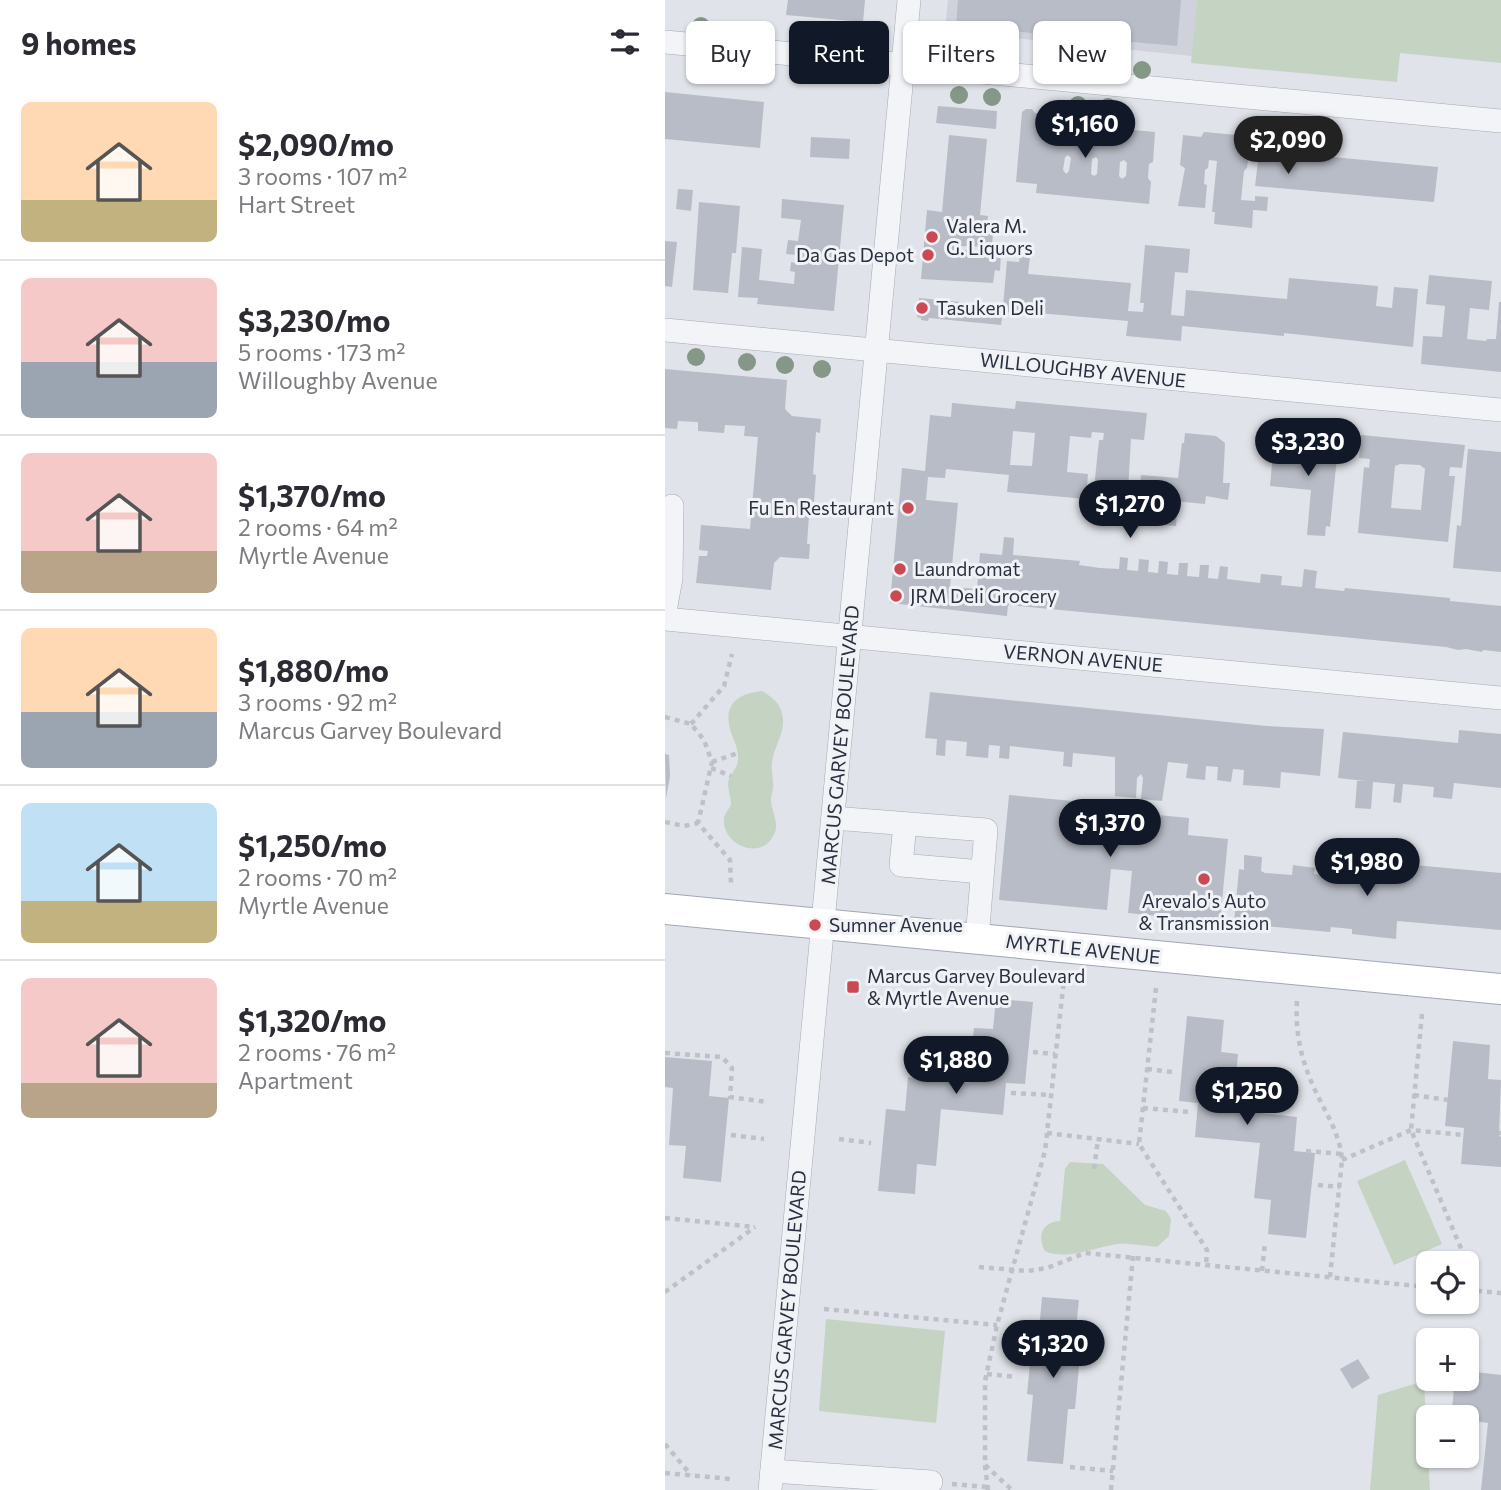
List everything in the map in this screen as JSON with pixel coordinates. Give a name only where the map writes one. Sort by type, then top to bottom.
[{"type":"main road","name":"MYRTLE AVENUE","points":[[665,909],[1501,989]]},
{"type":"street","name":"MARCUS GARVEY BOULEVARD","points":[[907,21],[909,0]]},
{"type":"street","points":[[665,41],[903,64]]},
{"type":"street","name":"MARCUS GARVEY BOULEVARD","points":[[771,1480],[903,64]]},
{"type":"street","points":[[1019,75],[1501,121]]},
{"type":"street","name":"WILLOUGHBY AVENUE","points":[[665,331],[1501,410]]},
{"type":"street","points":[[665,611],[671,578],[672,506]]},
{"type":"street","name":"VERNON AVENUE","points":[[665,619],[1501,698]]},
{"type":"street","points":[[833,818],[986,831],[977,939]]},
{"type":"street","points":[[905,824],[901,865],[982,872]]},
{"type":"street","points":[[771,1480],[931,1482]]},
{"type":"path","points":[[691,724],[724,686],[732,654]]},
{"type":"path","points":[[665,717],[691,724],[704,740],[712,765],[698,823]]},
{"type":"path","points":[[712,765],[738,753]]},
{"type":"path","points":[[712,765],[731,776]]},
{"type":"path","points":[[665,822],[684,826],[698,823]]},
{"type":"path","points":[[698,823],[730,860],[731,883]]},
{"type":"path","points":[[931,1482],[988,1489],[985,1465],[986,1374],[1045,1151],[1064,979]]},
{"type":"path","points":[[1156,988],[1139,1144],[1207,1250],[1206,1266]]},
{"type":"path","points":[[1297,1002],[1295,1023],[1300,1051],[1314,1088],[1341,1140],[1340,1187],[1329,1277]]},
{"type":"path","points":[[1422,1014],[1411,1130],[1462,1251]]},
{"type":"path","points":[[1033,1052],[1055,1054]]},
{"type":"path","points":[[665,1053],[722,1057],[732,1068],[730,1097],[767,1102]]},
{"type":"path","points":[[1147,1069],[1172,1072]]},
{"type":"path","points":[[1011,1093],[1051,1095]]},
{"type":"path","points":[[1414,1095],[1448,1100]]},
{"type":"path","points":[[1143,1108],[1190,1112]]},
{"type":"path","points":[[1306,1151],[1342,1157],[1411,1130],[1463,1135]]},
{"type":"path","points":[[1047,1133],[1139,1144]]},
{"type":"path","points":[[731,1135],[764,1139]]},
{"type":"path","points":[[839,1139],[871,1143]]},
{"type":"path","points":[[1094,1169],[1098,1139]]},
{"type":"path","points":[[1318,1185],[1340,1187]]},
{"type":"path","points":[[665,1218],[755,1227],[665,1292]]},
{"type":"path","points":[[1262,1271],[1265,1243]]},
{"type":"path","points":[[979,1267],[1028,1271],[1047,1268],[1085,1253],[1416,1286]]},
{"type":"path","points":[[1111,1490],[1133,1256]]},
{"type":"path","points":[[1479,1291],[1501,1293]]},
{"type":"path","points":[[824,1309],[997,1325]]},
{"type":"path","points":[[986,1374],[1017,1377]]},
{"type":"path","points":[[665,1444],[692,1475]]},
{"type":"path","points":[[985,1465],[1012,1490]]},
{"type":"path","points":[[1070,1467],[1113,1471]]},
{"type":"path","points":[[665,1473],[731,1479]]},
{"type":"shaded area","points":[[948,0],[1197,0],[1192,56],[1131,50],[1131,21],[1033,21],[1033,40],[1019,38],[1019,21],[946,21]]},
{"type":"green space","points":[[1197,0],[1501,0],[1501,63],[1400,53],[1397,82],[1191,63]]},
{"type":"green space","points":[[762,691],[777,702],[783,720],[772,765],[771,804],[776,830],[770,841],[763,846],[748,848],[733,841],[725,827],[724,817],[731,805],[728,783],[738,761],[728,717],[732,704],[742,696]]},
{"type":"green space","points":[[1405,1160],[1442,1244],[1426,1251],[1416,1251],[1416,1255],[1394,1265],[1357,1181]]},
{"type":"green space","points":[[1070,1162],[1103,1164],[1145,1205],[1166,1211],[1171,1219],[1169,1236],[1157,1247],[1123,1244],[1062,1255],[1045,1251],[1041,1235],[1049,1224],[1060,1221],[1065,1169]]},
{"type":"green space","points":[[826,1319],[945,1331],[936,1423],[819,1411]]},
{"type":"green space","points":[[1416,1383],[1416,1391],[1425,1391],[1425,1405],[1416,1405],[1416,1468],[1429,1468],[1430,1490],[1370,1490],[1378,1395]]},
{"type":"building","points":[[788,0],[865,0],[863,21],[786,15]]},
{"type":"building","points":[[958,0],[1181,0],[1177,46],[1131,42],[1131,21],[1033,21],[1033,33],[1019,32],[1019,21],[956,21]]},
{"type":"building","points":[[665,92],[764,102],[760,148],[665,139]]},
{"type":"building","points":[[938,106],[997,111],[996,129],[936,123]]},
{"type":"building","points":[[1032,109],[1035,113],[1052,115],[1055,123],[1155,132],[1153,162],[1149,164],[1149,204],[1036,193],[1037,184],[1016,182],[1022,112]],"holes":[[[1068,155],[1071,158],[1066,174],[1063,170],[1065,157]],[[1096,157],[1098,160],[1097,174],[1094,176],[1091,174],[1092,159]],[[1124,160],[1127,163],[1126,176],[1122,179],[1119,176],[1120,162]]]},
{"type":"building","points":[[1204,132],[1260,137],[1259,150],[1438,167],[1434,202],[1255,186],[1258,161],[1248,160],[1241,200],[1255,201],[1255,196],[1268,197],[1267,211],[1253,210],[1252,228],[1214,224],[1215,212],[1212,212],[1217,161],[1209,160],[1205,170],[1205,208],[1178,206],[1185,168],[1180,165],[1183,135],[1201,137]]},
{"type":"building","points":[[949,135],[987,139],[980,215],[988,216],[986,234],[993,234],[992,247],[956,246],[956,249],[1001,254],[1000,271],[995,270],[993,283],[921,279],[927,210],[942,212]]},
{"type":"building","points":[[811,137],[850,139],[849,159],[810,157]]},
{"type":"building","points":[[678,189],[693,190],[691,211],[676,209]]},
{"type":"building","points":[[782,199],[844,205],[834,311],[757,304],[758,298],[738,297],[742,247],[762,249],[759,280],[794,284],[795,272],[790,271],[791,262],[796,263],[797,255],[786,254],[788,240],[798,241],[801,220],[781,218]]},
{"type":"building","points":[[699,202],[740,206],[736,253],[732,253],[728,293],[693,290]]},
{"type":"building","points":[[665,241],[677,242],[672,287],[665,286]]},
{"type":"building","points":[[1145,245],[1190,249],[1188,273],[1175,272],[1171,315],[1184,316],[1186,290],[1287,299],[1289,278],[1378,286],[1376,306],[1392,308],[1394,287],[1418,289],[1413,347],[1284,333],[1284,336],[1182,326],[1181,341],[1126,336],[1128,321],[1016,311],[1003,312],[1001,325],[929,318],[928,321],[917,317],[919,298],[1003,306],[1007,261],[1019,262],[1020,255],[1030,256],[1028,274],[1131,283],[1128,311],[1143,312],[1144,303],[1140,303]]},
{"type":"building","points":[[1429,275],[1492,281],[1489,310],[1470,308],[1467,339],[1496,339],[1501,302],[1501,372],[1421,364],[1423,336],[1442,337],[1445,306],[1426,304]]},
{"type":"building","points":[[665,369],[787,380],[785,409],[792,416],[821,419],[820,433],[816,432],[814,502],[810,502],[807,544],[810,544],[809,559],[780,557],[774,563],[771,590],[696,583],[699,556],[707,556],[708,551],[699,550],[701,525],[750,529],[758,437],[744,436],[745,426],[725,425],[724,433],[698,431],[698,422],[678,421],[677,429],[665,428]]},
{"type":"building","points":[[1016,401],[1147,413],[1144,440],[1131,439],[1128,490],[1139,492],[1141,475],[1178,478],[1185,433],[1216,436],[1225,443],[1223,483],[1230,483],[1228,500],[1206,496],[1205,504],[1174,501],[1176,526],[1137,523],[1138,512],[1092,507],[1099,440],[1103,440],[1104,433],[1092,432],[1091,438],[1070,436],[1067,472],[1088,474],[1086,499],[1007,492],[1009,475],[946,469],[945,478],[928,477],[926,500],[958,503],[950,587],[977,589],[980,553],[1002,555],[1004,537],[1014,538],[1013,555],[1080,561],[1079,565],[1100,568],[1119,569],[1120,557],[1128,558],[1127,570],[1138,571],[1139,559],[1149,560],[1148,572],[1158,573],[1159,561],[1168,562],[1167,574],[1178,575],[1179,563],[1188,563],[1187,576],[1199,577],[1200,565],[1209,565],[1208,578],[1218,579],[1220,566],[1228,567],[1227,579],[1260,583],[1261,574],[1282,576],[1281,585],[1302,587],[1304,569],[1317,571],[1315,588],[1344,591],[1345,588],[1450,598],[1450,601],[1501,606],[1501,652],[1008,605],[1007,616],[890,603],[902,468],[925,471],[930,415],[951,417],[952,403],[1015,409]],"holes":[[[1013,431],[1035,433],[1032,466],[1010,465]]]},
{"type":"building","points":[[1361,435],[1465,445],[1462,468],[1450,467],[1449,476],[1455,476],[1448,542],[1358,533],[1364,467],[1369,468],[1370,459],[1359,458]],"holes":[[[1420,465],[1425,469],[1421,510],[1391,508],[1395,466]]]},
{"type":"building","points":[[1274,441],[1338,447],[1330,527],[1326,526],[1325,536],[1307,535],[1311,490],[1270,486]]},
{"type":"building","points":[[1468,449],[1501,452],[1501,572],[1453,568],[1457,525],[1461,526]]},
{"type":"building","points":[[930,692],[1267,726],[1324,729],[1320,776],[1281,772],[1280,788],[1243,785],[1244,770],[1233,769],[1231,782],[1217,780],[1218,767],[1206,766],[1205,780],[1186,778],[1188,764],[1168,762],[1162,801],[1141,799],[1141,774],[1137,778],[1136,798],[1115,796],[1115,757],[1073,753],[1072,767],[1063,766],[1064,752],[1010,746],[1009,759],[999,758],[1000,746],[989,745],[988,758],[966,756],[967,742],[946,740],[945,756],[936,755],[937,739],[925,738]]},
{"type":"building","points":[[1459,730],[1501,734],[1501,788],[1454,783],[1452,799],[1433,797],[1434,787],[1403,784],[1401,803],[1393,802],[1395,784],[1373,782],[1371,809],[1355,808],[1357,781],[1365,781],[1338,778],[1343,732],[1458,743]]},
{"type":"building","points":[[665,754],[669,755],[670,776],[666,798]]},
{"type":"building","points":[[1009,795],[1138,807],[1137,813],[1189,818],[1188,835],[1228,839],[1220,922],[1128,913],[1132,871],[1111,869],[1107,910],[999,900]]},
{"type":"building","points":[[1244,855],[1262,857],[1261,871],[1265,873],[1292,875],[1293,865],[1315,868],[1314,874],[1335,876],[1337,855],[1359,857],[1357,872],[1402,876],[1403,864],[1501,873],[1501,930],[1397,921],[1396,939],[1352,934],[1352,929],[1331,927],[1330,932],[1234,923],[1239,869],[1244,870]]},
{"type":"building","points":[[996,999],[1033,1002],[1025,1084],[1006,1083],[1003,1115],[941,1109],[936,1166],[917,1164],[915,1194],[878,1191],[886,1109],[905,1111],[908,1077],[969,1083],[974,1028],[993,1029]]},
{"type":"building","points":[[1187,1016],[1224,1020],[1221,1052],[1238,1054],[1233,1110],[1297,1117],[1294,1151],[1315,1153],[1306,1238],[1268,1234],[1271,1200],[1254,1198],[1260,1143],[1195,1137],[1198,1103],[1179,1101]]},
{"type":"building","points":[[1453,1041],[1490,1045],[1488,1079],[1501,1080],[1501,1167],[1461,1164],[1464,1128],[1445,1126]]},
{"type":"building","points":[[665,1057],[712,1061],[709,1096],[729,1098],[721,1182],[683,1178],[686,1146],[669,1145],[673,1088],[665,1087]]},
{"type":"building","points":[[1042,1297],[1079,1300],[1073,1356],[1080,1356],[1075,1409],[1068,1409],[1063,1464],[1027,1461],[1033,1395],[1027,1394],[1030,1363],[1036,1363]]},
{"type":"building","points":[[1358,1359],[1370,1378],[1352,1389],[1340,1369]]},
{"type":"building","points":[[1479,1372],[1501,1375],[1501,1490],[1481,1490],[1488,1423],[1479,1422],[1479,1405],[1452,1405],[1454,1391],[1479,1391]]},
{"type":"place","name":"Valera M. G. Liquors","points":[[932,237]]},
{"type":"place","name":"Da Gas Depot","points":[[928,255]]},
{"type":"place","name":"Tasuken Deli","points":[[922,308]]},
{"type":"place","name":"Fu En Restaurant","points":[[908,508]]},
{"type":"place","name":"Laundromat","points":[[900,569]]},
{"type":"place","name":"JRM Deli Grocery","points":[[896,596]]},
{"type":"place","name":"Arevalo's Auto & Transmission","points":[[1204,879]]},
{"type":"place","name":"Sumner Avenue","points":[[815,925]]},
{"type":"place","name":"Marcus Garvey Boulevard & Myrtle Avenue","points":[[853,987]]}]
